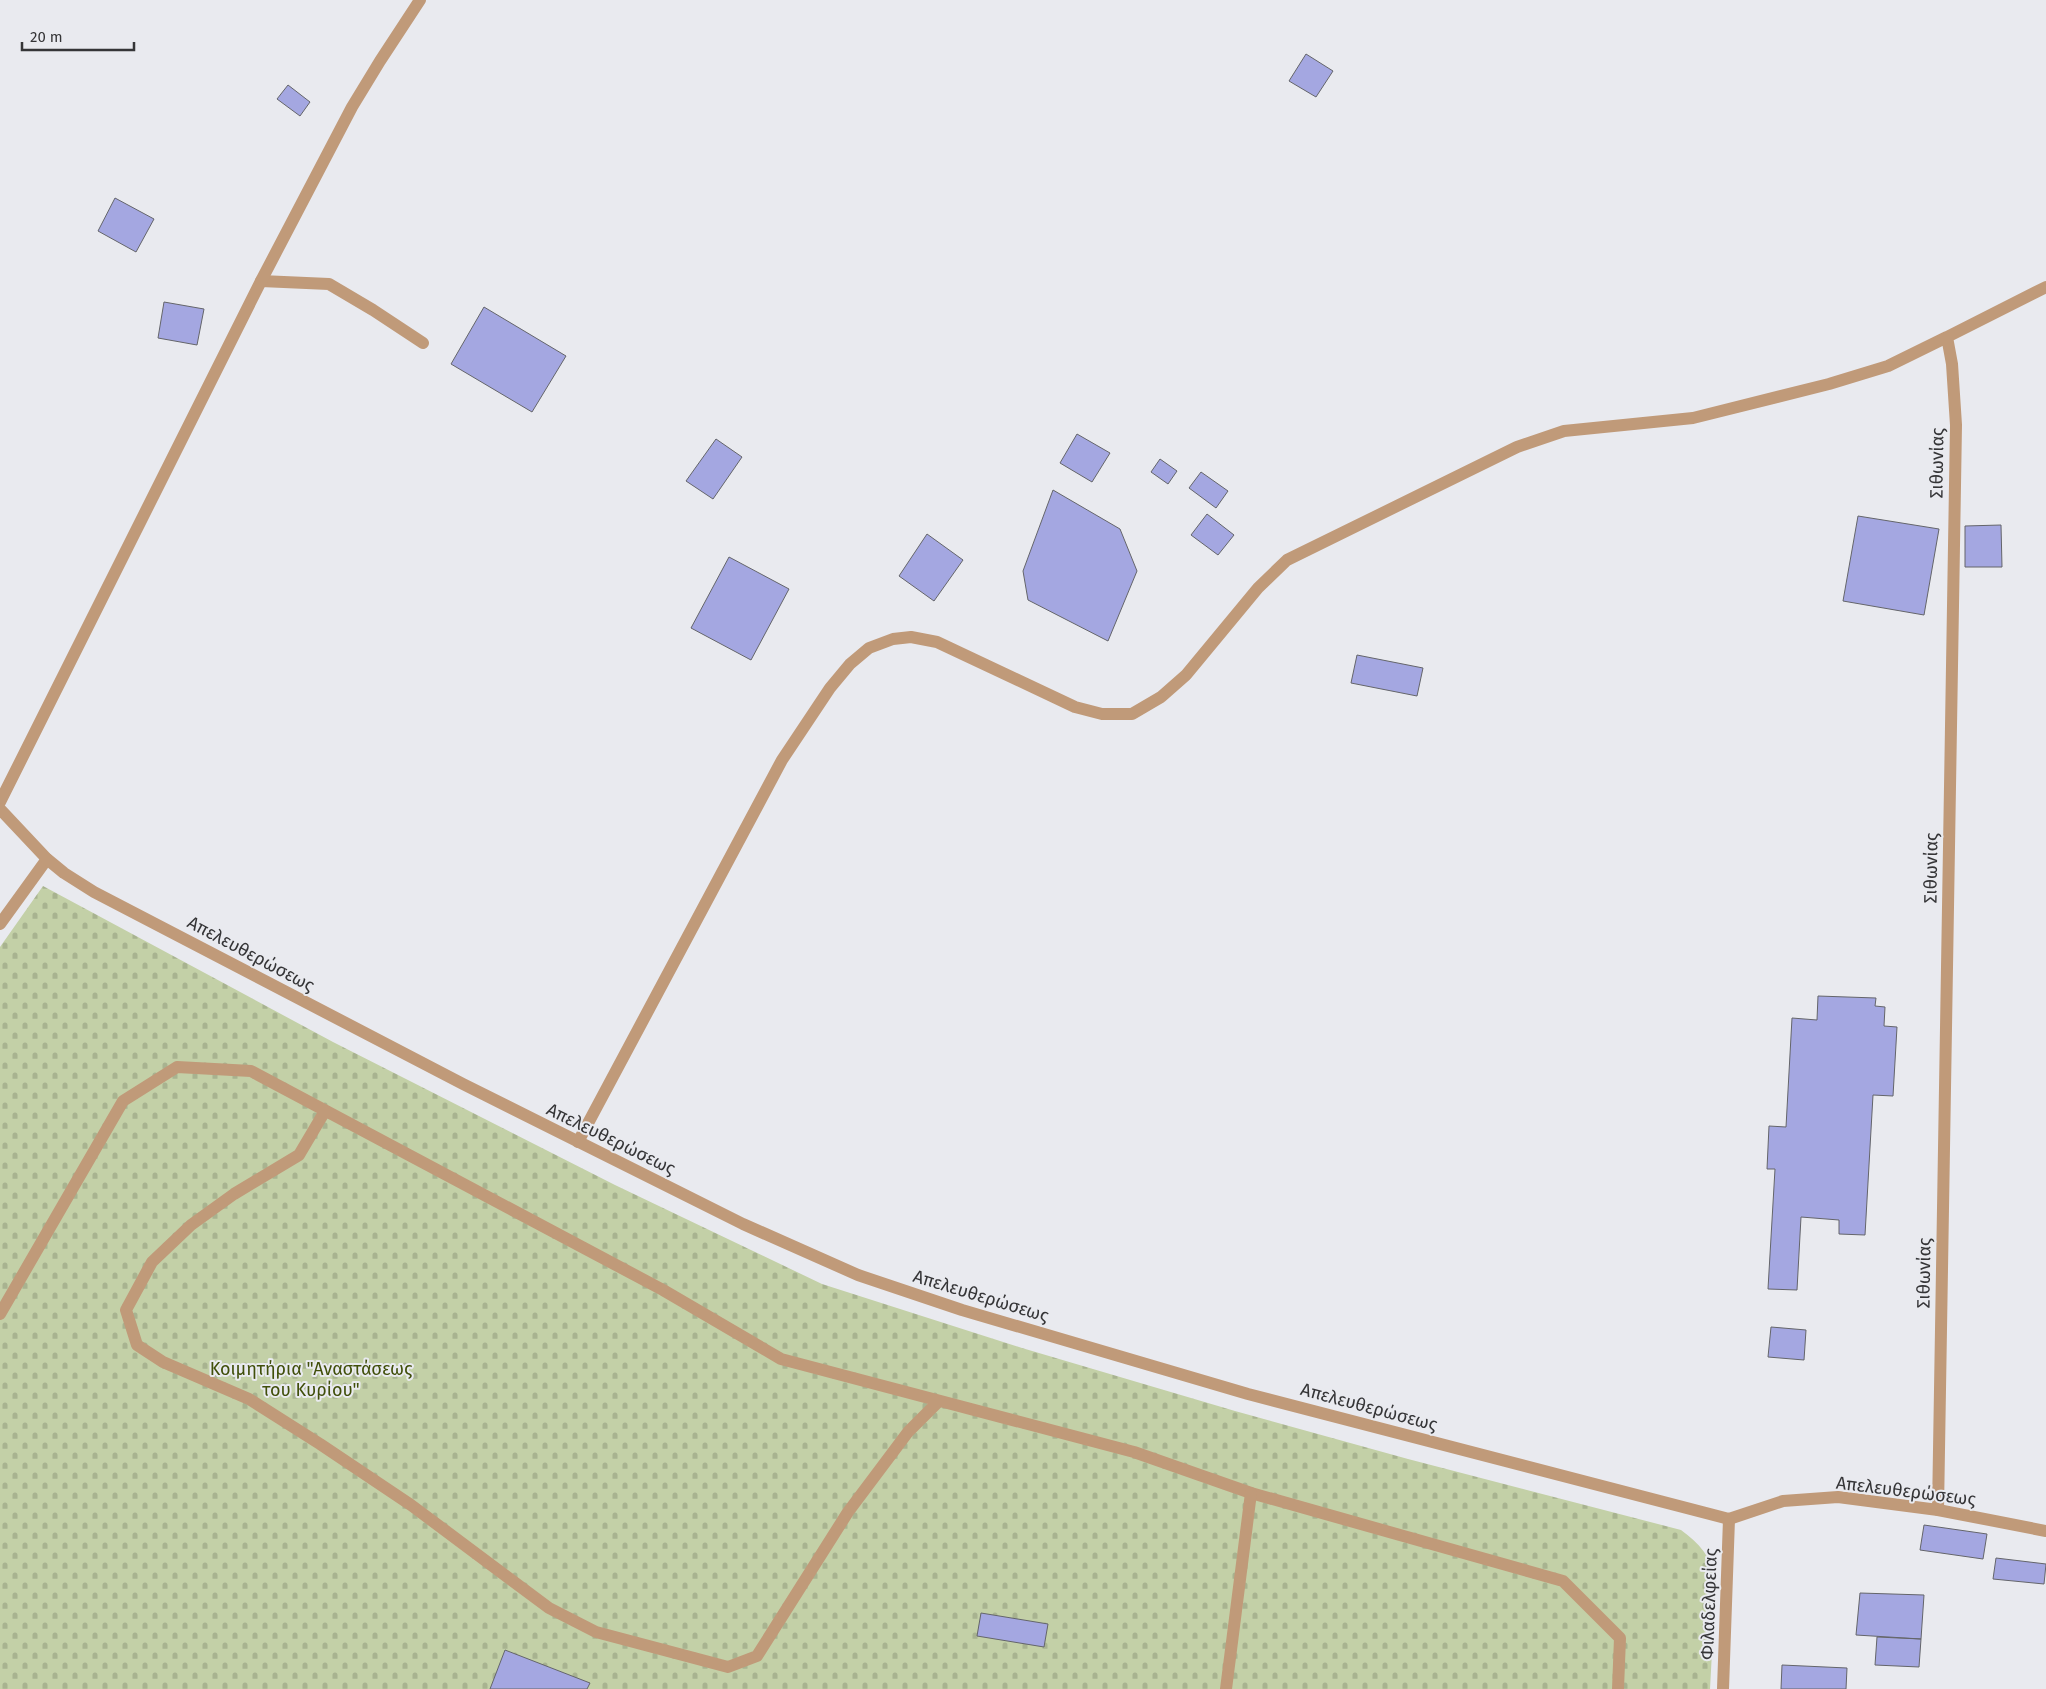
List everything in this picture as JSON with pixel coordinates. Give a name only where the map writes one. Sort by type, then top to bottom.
[{"type":"street","points":[[0,802],[261,281],[352,107],[420,0]]},
{"type":"street","points":[[261,281],[329,284],[423,342]]},
{"type":"street","points":[[578,1142],[782,760],[830,688],[850,664],[869,648],[893,639],[910,636],[937,642],[1075,707],[1102,714],[1132,714],[1161,697],[1186,674],[1258,588],[1287,560],[1517,447],[1564,432],[1693,418],[1829,384],[1888,366],[2046,288]]},
{"type":"street","name":"Σιθωνίας","points":[[1938,1510],[1956,425],[1952,364],[1947,337]]},
{"type":"street","name":"Απελευθερώσεως","points":[[0,809],[47,859],[64,873],[94,892],[578,1142],[743,1224],[858,1275],[934,1300],[1248,1394],[1729,1519],[1783,1501],[1838,1497],[1938,1510],[2046,1531]]},
{"type":"street","points":[[0,924],[47,859]]},
{"type":"street","points":[[0,1314],[124,1101],[177,1067],[251,1071],[663,1290],[781,1359],[1134,1452],[1250,1493],[1563,1581],[1620,1638],[1618,1689]]},
{"type":"street","points":[[325,1111],[299,1155],[234,1194],[191,1225],[152,1262],[126,1310],[137,1344],[162,1362],[249,1399],[411,1505],[549,1608],[596,1632],[728,1667],[757,1656],[848,1512],[908,1432],[939,1401]]},
{"type":"street","points":[[1226,1689],[1250,1493]]},
{"type":"street","name":"Φιλαδελφείας","points":[[1723,1689],[1729,1519]]},
{"type":"green space","name":"Κοιμητήρια \"Αναστάσεως του Κυρίου\"","points":[[43,886],[333,1042],[615,1185],[822,1284],[1022,1348],[1235,1411],[1408,1459],[1681,1530],[1703,1551],[1711,1563],[1716,1578],[1710,1689],[0,1689],[0,947]]},
{"type":"building","points":[[1306,54],[1333,71],[1316,97],[1289,81]]},
{"type":"building","points":[[288,85],[310,102],[300,116],[277,99]]},
{"type":"building","points":[[115,198],[154,219],[136,252],[98,231]]},
{"type":"building","points":[[164,302],[204,309],[197,345],[158,338]]},
{"type":"building","points":[[484,307],[566,356],[532,412],[451,364]]},
{"type":"building","points":[[1077,434],[1110,453],[1092,482],[1060,463]]},
{"type":"building","points":[[716,439],[742,457],[713,499],[686,481]]},
{"type":"building","points":[[1160,459],[1177,471],[1168,484],[1151,472]]},
{"type":"building","points":[[1201,472],[1228,491],[1216,508],[1189,488]]},
{"type":"building","points":[[1053,490],[1120,529],[1137,571],[1108,641],[1028,600],[1023,571]]},
{"type":"building","points":[[1207,514],[1234,535],[1218,555],[1191,535]]},
{"type":"building","points":[[1858,516],[1939,529],[1924,615],[1843,601]]},
{"type":"building","points":[[2001,525],[2002,567],[1965,567],[1965,526]]},
{"type":"building","points":[[927,534],[963,560],[934,601],[899,576]]},
{"type":"building","points":[[729,557],[789,589],[751,660],[691,628]]},
{"type":"building","points":[[1357,655],[1423,668],[1417,696],[1351,683]]},
{"type":"building","points":[[1818,996],[1876,998],[1875,1006],[1885,1007],[1884,1026],[1897,1027],[1893,1096],[1873,1095],[1865,1235],[1839,1234],[1839,1220],[1801,1217],[1797,1290],[1768,1289],[1775,1169],[1767,1169],[1769,1126],[1786,1127],[1792,1018],[1817,1020]]},
{"type":"building","points":[[1771,1327],[1806,1330],[1804,1360],[1768,1357]]},
{"type":"building","points":[[1924,1525],[1987,1534],[1983,1559],[1920,1550]]},
{"type":"building","points":[[1996,1558],[2046,1564],[2044,1584],[1993,1579]]},
{"type":"building","points":[[1860,1593],[1924,1595],[1921,1639],[1856,1635]]},
{"type":"building","points":[[981,1613],[1048,1624],[1044,1647],[977,1636]]},
{"type":"building","points":[[1877,1637],[1921,1639],[1919,1667],[1875,1665]]},
{"type":"building","points":[[505,1650],[590,1683],[587,1689],[490,1689]]},
{"type":"building","points":[[1782,1665],[1847,1668],[1846,1689],[1781,1689]]}]
